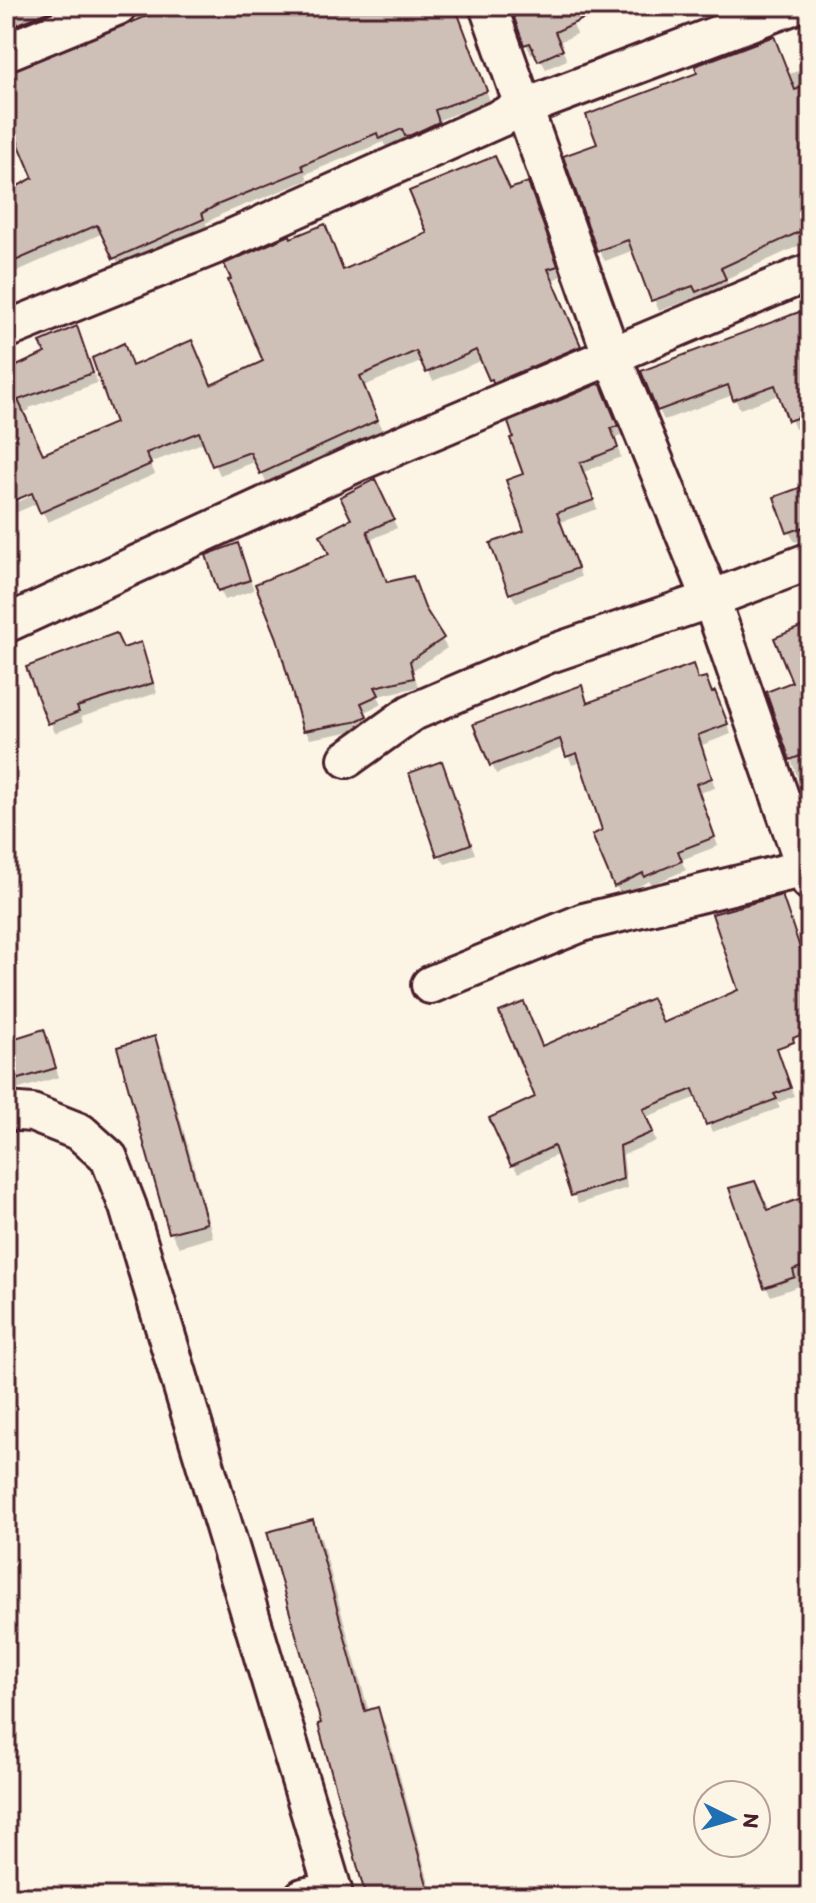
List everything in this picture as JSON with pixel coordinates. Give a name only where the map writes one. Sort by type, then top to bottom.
[{"type":"street","points":[[6,52],[118,6]]},
{"type":"street","points":[[430,985],[584,922],[808,872],[711,599],[611,354],[488,6]]},
{"type":"street","points":[[6,330],[216,245],[523,108],[793,6]]},
{"type":"street","points":[[8,617],[357,463],[810,272]]},
{"type":"street","points":[[347,759],[411,713],[547,655],[711,599],[810,561]]},
{"type":"street","points":[[6,1111],[32,1113],[80,1132],[109,1158],[128,1207],[324,1895]]},
{"type":"building","points":[[6,6],[48,6],[50,11],[6,29]]},
{"type":"building","points":[[172,6],[455,6],[487,91],[435,110],[439,122],[411,135],[405,136],[402,129],[379,139],[377,133],[302,165],[304,170],[217,205],[202,213],[204,219],[113,259],[97,225],[6,265],[6,192],[33,178],[6,114],[6,73]]},
{"type":"building","points":[[510,6],[611,6],[555,32],[563,50],[538,61],[530,43],[524,45]]},
{"type":"building","points":[[774,36],[795,90],[810,84],[810,227],[721,268],[726,279],[696,292],[693,286],[651,301],[628,240],[597,251],[563,156],[597,144],[586,115],[697,73],[695,66]]},
{"type":"building","points":[[495,156],[510,189],[528,182],[558,266],[548,269],[581,346],[493,383],[476,350],[426,373],[416,351],[360,376],[378,420],[260,474],[250,452],[212,466],[199,432],[146,453],[151,464],[40,513],[32,493],[6,504],[6,371],[45,353],[40,342],[77,326],[93,373],[18,400],[43,454],[115,423],[92,358],[124,343],[132,366],[192,340],[211,385],[263,361],[224,264],[290,235],[291,238],[325,224],[343,270],[427,233],[409,191]]},
{"type":"building","points":[[810,308],[810,413],[788,421],[775,385],[733,400],[728,385],[657,411],[641,371]]},
{"type":"building","points":[[598,384],[618,426],[611,428],[618,448],[580,463],[594,500],[557,513],[578,568],[509,594],[490,543],[524,531],[506,480],[523,474],[510,438],[513,437],[508,422]]},
{"type":"building","points":[[375,479],[394,519],[367,531],[387,582],[413,576],[425,608],[444,638],[410,661],[414,678],[375,687],[379,695],[361,703],[367,716],[354,722],[303,731],[277,638],[255,584],[329,554],[320,535],[351,519],[340,497]]},
{"type":"building","points":[[810,484],[810,525],[787,533],[774,497]]},
{"type":"building","points":[[238,543],[250,580],[218,591],[206,555]]},
{"type":"building","points":[[810,623],[810,752],[790,760],[766,692],[792,682],[774,638]]},
{"type":"building","points":[[116,633],[123,648],[141,642],[153,683],[77,707],[79,712],[48,724],[26,667]]},
{"type":"building","points":[[693,664],[698,679],[706,677],[712,693],[715,691],[728,724],[698,735],[712,778],[696,784],[715,837],[678,851],[682,861],[644,877],[643,873],[614,887],[592,835],[602,830],[577,753],[566,757],[560,739],[490,766],[473,724],[582,685],[587,703]]},
{"type":"building","points":[[442,761],[471,844],[437,856],[409,773]]},
{"type":"building","points":[[782,895],[810,977],[810,1031],[793,1038],[794,1042],[777,1048],[791,1088],[774,1094],[777,1099],[706,1125],[693,1089],[643,1109],[653,1132],[620,1146],[623,1179],[571,1196],[554,1146],[511,1166],[489,1118],[535,1097],[499,1012],[524,1002],[542,1046],[652,998],[663,1023],[738,990],[712,914]]},
{"type":"building","points":[[44,1029],[56,1068],[6,1083],[6,1041]]},
{"type":"building","points":[[155,1036],[207,1223],[169,1233],[117,1047]]},
{"type":"building","points":[[755,1181],[768,1210],[810,1195],[810,1264],[793,1270],[795,1277],[764,1288],[729,1188]]},
{"type":"building","points":[[313,1520],[365,1711],[378,1707],[429,1892],[412,1897],[366,1897],[267,1532]]}]
